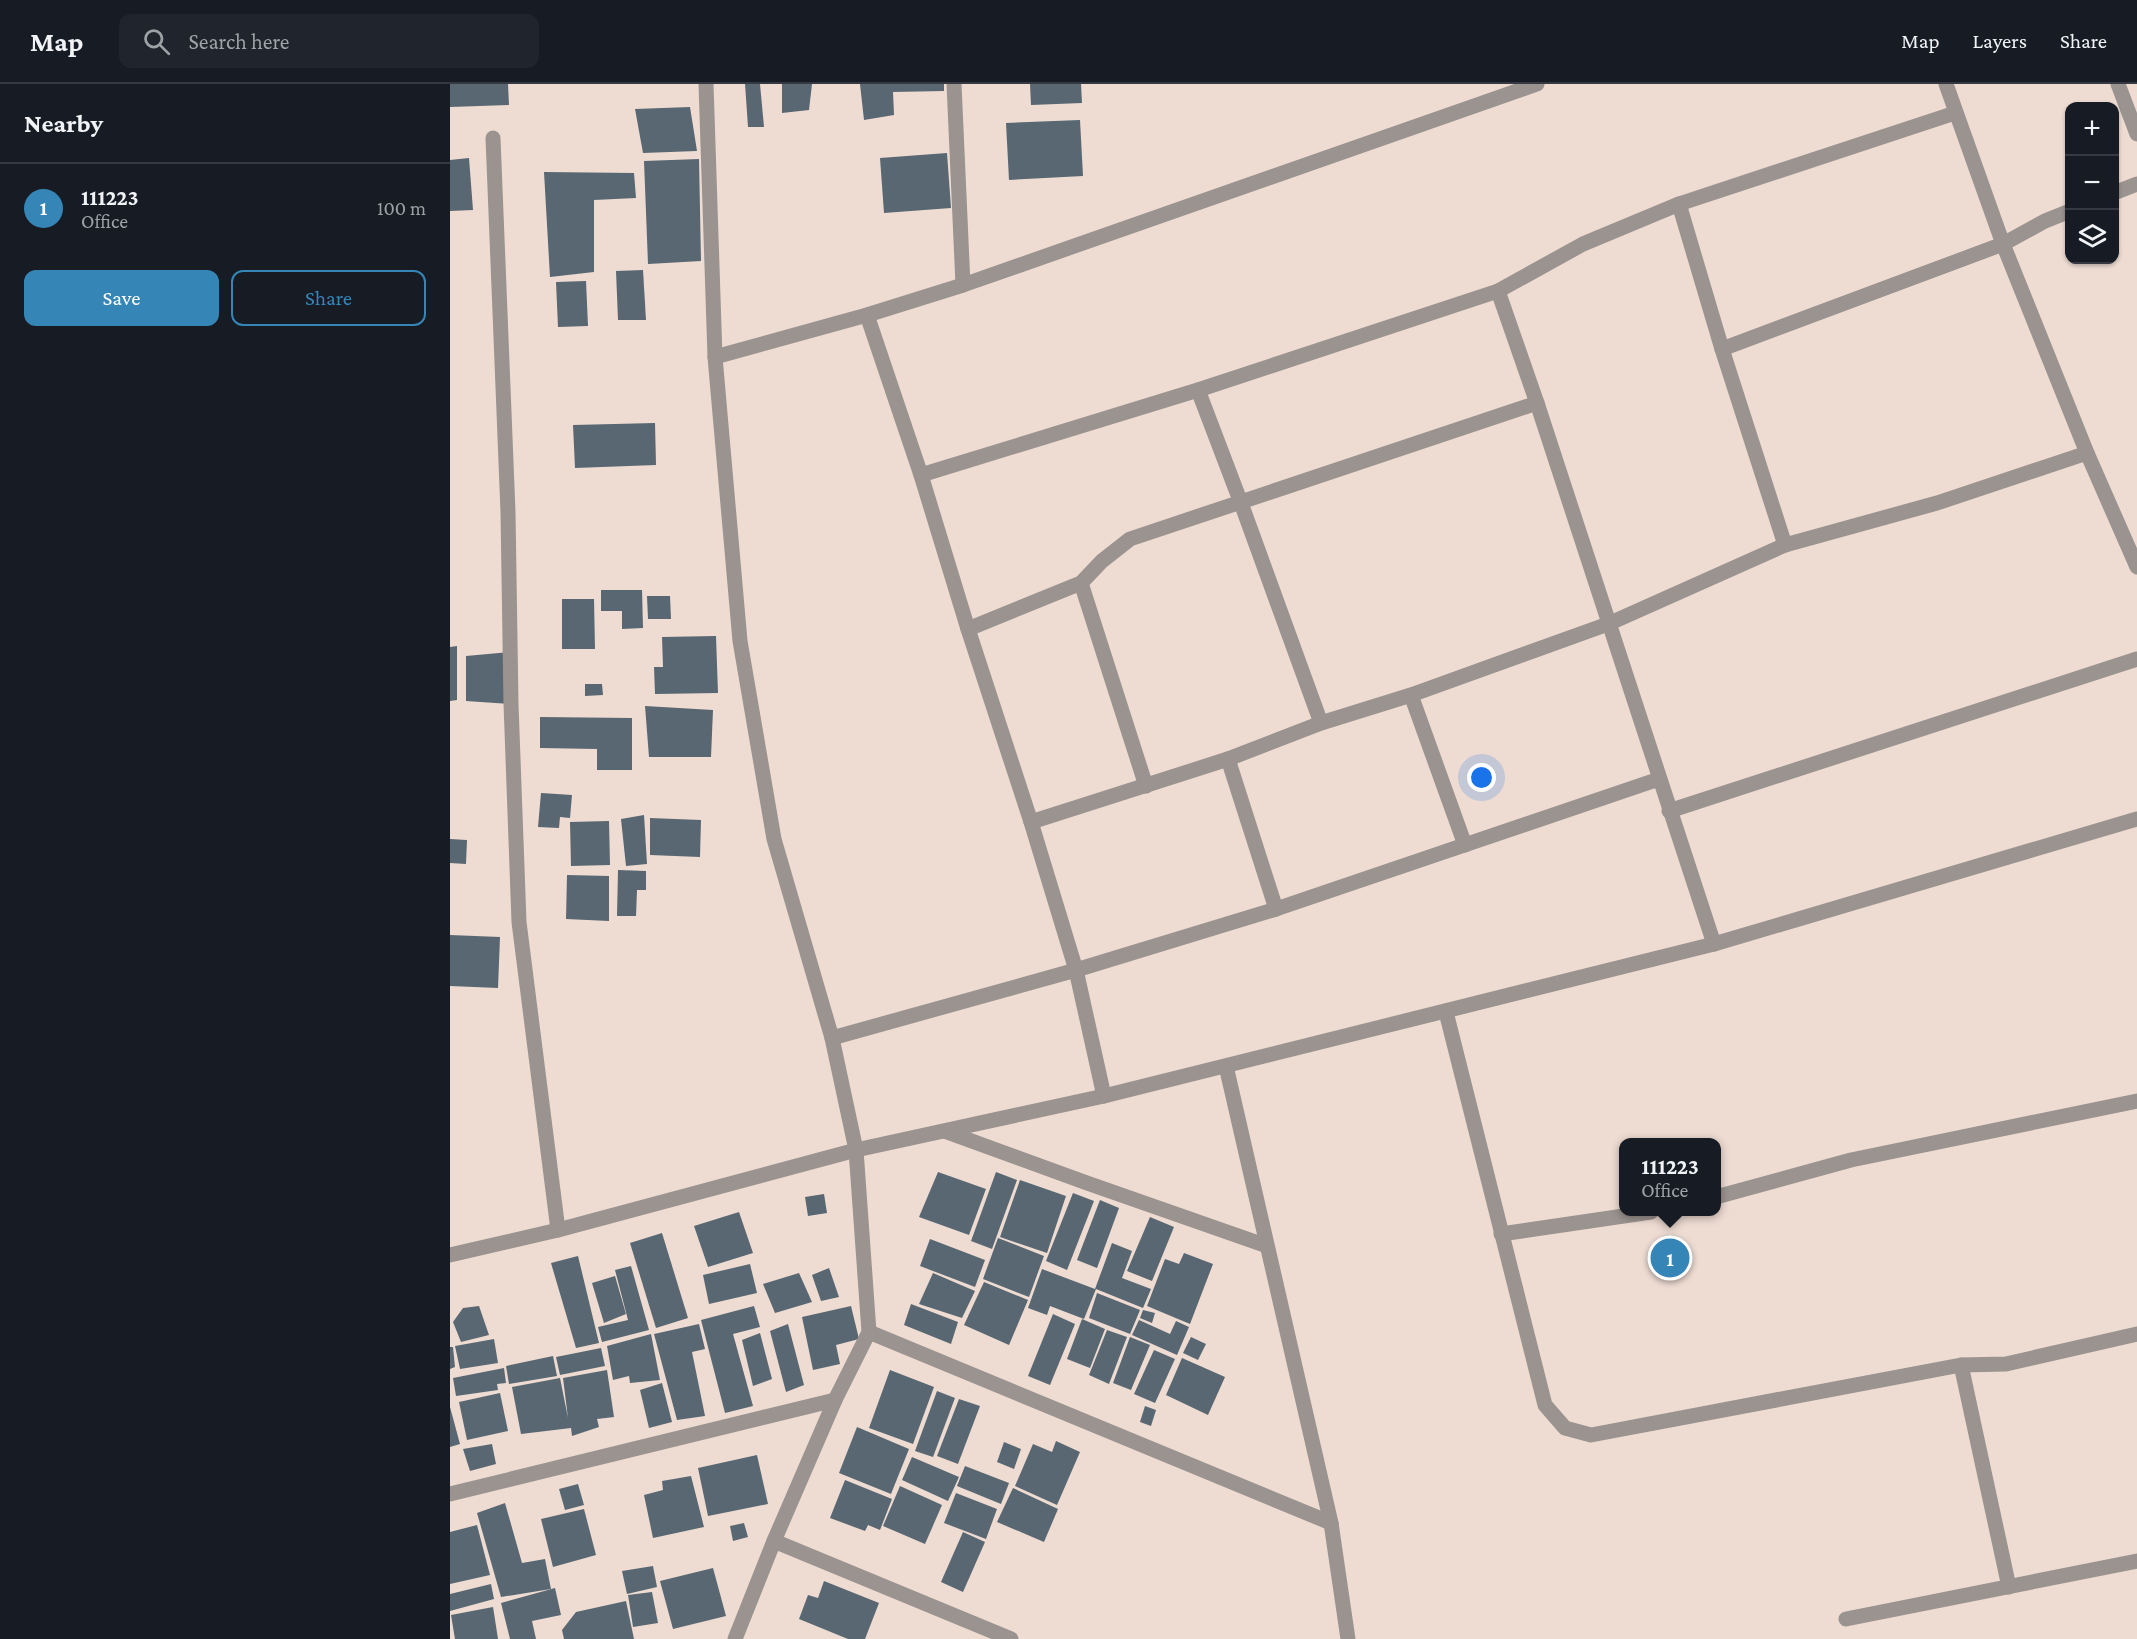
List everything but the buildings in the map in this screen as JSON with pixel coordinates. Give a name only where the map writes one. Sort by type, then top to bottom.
[{"type":"street","points":[[706,84],[715,357],[740,641],[774,839],[832,1038],[856,1150],[869,1332],[835,1400],[774,1541],[735,1639]]},
{"type":"street","points":[[954,84],[963,285]]},
{"type":"street","points":[[715,357],[867,315],[963,285],[1537,84]]},
{"type":"street","points":[[1946,84],[1954,113],[2003,244],[2087,453],[2137,567]]},
{"type":"street","points":[[2118,84],[2137,134]]},
{"type":"street","points":[[921,475],[1198,390],[1498,291],[1582,244],[1679,204],[1954,113]]},
{"type":"street","points":[[493,138],[508,512],[511,704],[519,922],[558,1230]]},
{"type":"street","points":[[2119,191],[2137,184]]},
{"type":"street","points":[[1679,204],[1722,349],[1785,545]]},
{"type":"street","points":[[1722,349],[2003,244],[2065,213]]},
{"type":"street","points":[[1498,291],[1714,944]]},
{"type":"street","points":[[867,315],[921,475],[1076,970],[1104,1096]]},
{"type":"street","points":[[1198,390],[1321,723]]},
{"type":"street","points":[[968,630],[1081,583],[1102,561],[1130,539],[1537,404]]},
{"type":"street","points":[[1031,822],[1228,759],[1321,723],[1411,695],[1608,624],[1785,545],[1937,503],[2087,453]]},
{"type":"street","points":[[1081,583],[1146,786]]},
{"type":"street","points":[[1669,811],[2137,659]]},
{"type":"street","points":[[1411,695],[1465,845]]},
{"type":"street","points":[[1228,759],[1276,909]]},
{"type":"street","points":[[832,1038],[1076,970],[1276,909],[1659,779]]},
{"type":"street","points":[[450,1255],[558,1230],[856,1150],[1104,1096],[1714,944],[2137,819]]},
{"type":"street","points":[[1446,1012],[1545,1405],[1565,1428],[1591,1435],[1961,1365],[2006,1364],[2137,1334]]},
{"type":"street","points":[[1226,1066],[1331,1523],[1348,1639]]},
{"type":"street","points":[[1721,1196],[1851,1160],[2137,1101]]},
{"type":"street","points":[[947,1132],[1267,1246]]},
{"type":"street","points":[[1501,1234],[1624,1216]]},
{"type":"street","points":[[869,1332],[1331,1523]]},
{"type":"street","points":[[1961,1365],[2009,1587]]},
{"type":"street","points":[[450,1494],[835,1400]]},
{"type":"street","points":[[774,1541],[982,1634],[1011,1639]]},
{"type":"street","points":[[1846,1619],[2137,1561]]},
{"type":"place","name":"111223","points":[[1670,1258]]}]
